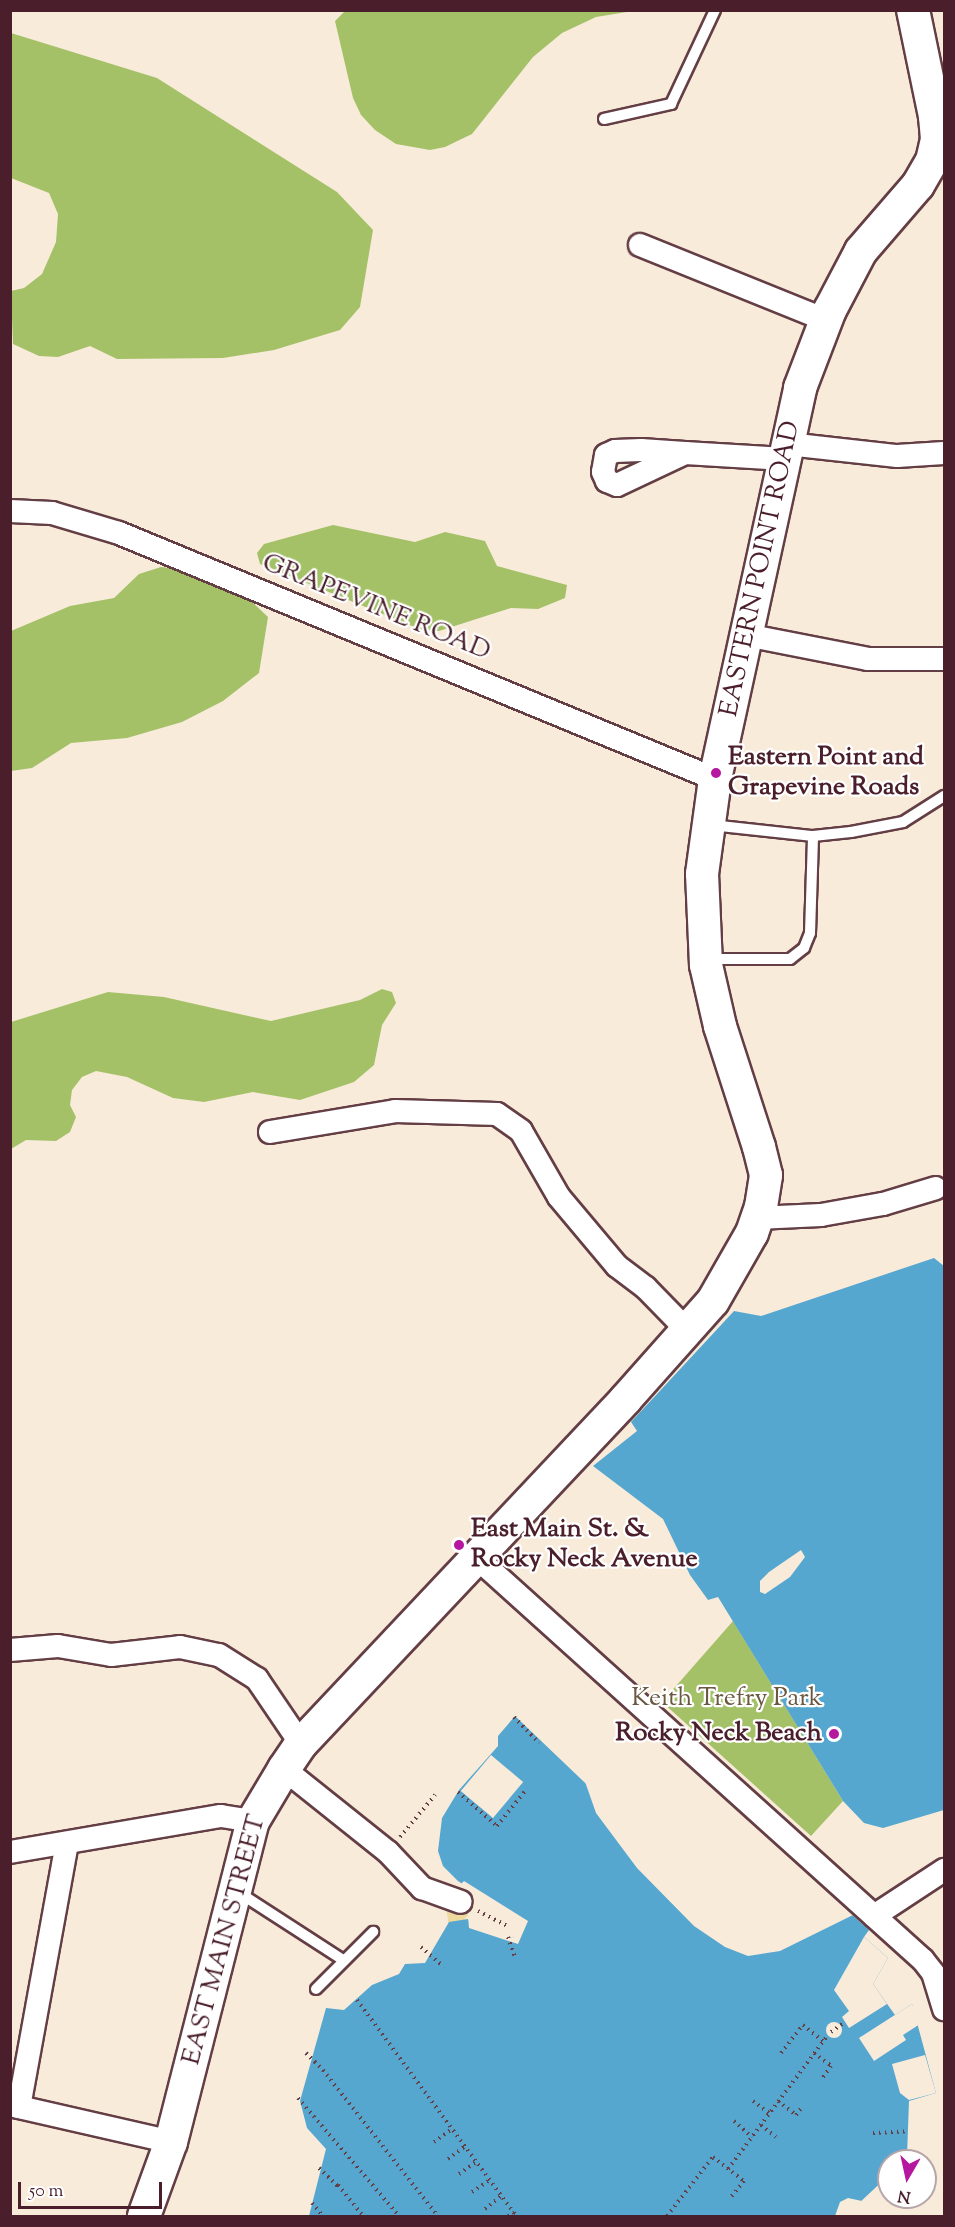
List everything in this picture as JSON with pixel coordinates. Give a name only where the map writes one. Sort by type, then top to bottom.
[{"type":"main road","name":"EASTERN POINT ROAD","points":[[477,1558],[687,1330],[726,1282],[757,1218],[766,1175],[715,1010],[705,959],[702,874],[715,779],[800,388],[826,320],[861,251],[918,185],[932,161],[940,134],[920,30],[912,10]]},
{"type":"main road","name":"EAST MAIN STREET","points":[[144,2217],[171,2142],[253,1821],[293,1757],[477,1558]]},
{"type":"street","points":[[640,245],[826,320]]},
{"type":"street","points":[[685,453],[786,452],[897,456],[945,453]]},
{"type":"street","name":"GRAPEVINE ROAD","points":[[10,512],[52,513],[119,533],[715,779]]},
{"type":"street","points":[[746,635],[868,659],[945,659]]},
{"type":"street","points":[[270,1132],[395,1112],[497,1114],[521,1131],[560,1197],[617,1266],[646,1288],[687,1330]]},
{"type":"street","points":[[757,1218],[821,1215],[883,1204],[936,1188]]},
{"type":"street","points":[[477,1558],[945,1978]]},
{"type":"street","points":[[10,1650],[38,1646],[94,1655],[180,1647],[209,1652],[257,1679],[293,1757],[422,1888],[461,1902]]},
{"type":"street","points":[[10,1852],[221,1816],[253,1821]]},
{"type":"street","points":[[67,1843],[15,2106],[171,2142]]},
{"type":"street","points":[[874,1916],[945,1870]]},
{"type":"street","points":[[923,1960],[933,1973],[945,2009]]},
{"type":"lane","points":[[604,119],[671,104],[715,10]]},
{"type":"lane","points":[[709,824],[813,836],[903,822],[945,796]]},
{"type":"lane","points":[[705,959],[790,959],[804,948],[810,933],[813,836]]},
{"type":"lane","points":[[235,1890],[343,1960]]},
{"type":"lane","points":[[316,1989],[373,1932]]},
{"type":"path","points":[[514,1717],[539,1743]]},
{"type":"path","points":[[458,1792],[497,1826],[525,1791]]},
{"type":"path","points":[[388,1852],[435,1795]]},
{"type":"path","points":[[461,1902],[508,1927]]},
{"type":"path","points":[[508,1937],[515,1957]]},
{"type":"path","points":[[421,1947],[444,1967]]},
{"type":"path","points":[[357,2000],[515,2215],[508,2217]]},
{"type":"path","points":[[831,2032],[846,2022]]},
{"type":"path","points":[[781,2053],[803,2025],[823,2041]]},
{"type":"path","points":[[728,2169],[827,2036]]},
{"type":"path","points":[[306,2053],[323,2070],[438,2217]]},
{"type":"path","points":[[814,2053],[831,2066],[823,2077]]},
{"type":"path","points":[[298,2098],[314,2114],[399,2217]]},
{"type":"path","points":[[753,2101],[770,2113]]},
{"type":"path","points":[[778,2101],[796,2115],[803,2106]]},
{"type":"path","points":[[734,2121],[752,2137]]},
{"type":"path","points":[[761,2125],[776,2137]]},
{"type":"path","points":[[434,2142],[452,2129]]},
{"type":"path","points":[[873,2133],[907,2131]]},
{"type":"path","points":[[448,2159],[465,2146]]},
{"type":"path","points":[[667,2217],[713,2157],[744,2181],[731,2197]]},
{"type":"path","points":[[459,2174],[476,2162]]},
{"type":"path","points":[[319,2168],[342,2190]]},
{"type":"path","points":[[472,2192],[489,2180]]},
{"type":"path","points":[[338,2186],[363,2217]]},
{"type":"path","points":[[485,2209],[501,2196]]},
{"type":"path","points":[[312,2203],[322,2216]]},
{"type":"green space","points":[[346,10],[633,11],[596,17],[562,33],[533,57],[472,134],[445,147],[430,150],[396,144],[375,130],[361,115],[353,98],[335,21]]},
{"type":"green space","points":[[11,33],[157,78],[337,192],[373,230],[360,307],[340,330],[274,350],[223,358],[117,359],[90,346],[58,357],[39,356],[13,344],[11,291],[24,288],[42,274],[56,242],[58,214],[49,193],[11,178]]},
{"type":"green space","points":[[333,525],[415,542],[445,532],[485,541],[497,566],[567,585],[565,598],[538,609],[511,608],[439,631],[422,630],[260,564],[257,553],[264,544]]},
{"type":"green space","points":[[161,567],[195,571],[246,596],[268,617],[259,673],[223,701],[182,722],[127,738],[71,743],[32,768],[11,771],[11,631],[70,606],[114,598],[139,574]]},
{"type":"green space","points":[[382,989],[392,992],[396,1003],[382,1025],[374,1065],[354,1082],[300,1100],[253,1092],[204,1102],[173,1098],[127,1077],[96,1071],[82,1077],[72,1090],[70,1105],[76,1117],[70,1132],[56,1141],[26,1140],[11,1149],[11,1022],[108,992],[164,997],[271,1021],[360,1000]]},
{"type":"green space","name":"Keith Trefry Park","points":[[733,1621],[843,1801],[811,1836],[662,1702]]},
{"type":"sand","points":[[460,1906],[470,1918],[467,1916],[451,1940],[446,1907]]},
{"type":"water","points":[[934,1258],[944,1266],[944,1810],[883,1828],[864,1823],[843,1801],[718,1597],[708,1600],[690,1575],[663,1519],[593,1466],[637,1431],[631,1422],[734,1311],[761,1316]],"holes":[[[801,1550],[805,1557],[790,1577],[765,1594],[760,1592],[760,1581],[769,1572]]]},
{"type":"water","points":[[515,1716],[735,1926],[760,1935],[842,1906],[869,1930],[864,1937],[888,1958],[873,1984],[895,2015],[912,2004],[936,2093],[909,2101],[907,2149],[877,2149],[877,2186],[857,2205],[844,2205],[844,2216],[309,2216],[326,2149],[307,2128],[300,2101],[326,2008],[344,2010],[372,1985],[399,1974],[405,1964],[425,1963],[449,1922],[468,1919],[471,1926],[513,1938],[521,1923],[458,1881],[443,1866],[438,1851],[442,1818],[459,1790],[498,1746],[498,1736]]},
{"type":"pier","points":[[491,1755],[523,1782],[493,1818],[461,1791]]},
{"type":"pier","points":[[582,1773],[716,1905],[749,1931],[771,1930],[840,1904],[853,1915],[780,1951],[748,1956],[725,1947],[694,1926],[637,1868],[596,1813]]},
{"type":"pier","points":[[464,1881],[528,1921],[518,1944],[469,1928],[468,1916],[473,1923],[513,1938],[518,1925],[460,1885]]},
{"type":"pier","points":[[864,1937],[888,1958],[873,1984],[887,2004],[849,2028],[842,2017],[849,2011],[834,1990]]},
{"type":"pier","points":[[912,2004],[920,2024],[903,2035],[906,2040],[874,2061],[859,2038]]},
{"type":"pier","points":[[834,2022],[842,2030],[834,2038],[826,2030]]},
{"type":"pier","points":[[925,2055],[936,2093],[909,2100],[900,2093],[892,2064]]},
{"type":"pier","points":[[848,2198],[862,2201],[854,2208],[847,2208],[847,2216],[835,2216],[840,2202]]},
{"type":"place","name":"Eastern Point and Grapevine Roads","points":[[716,773]]},
{"type":"place","name":"East Main St. & Rocky Neck Avenue","points":[[459,1545]]},
{"type":"place","name":"Rocky Neck Beach","points":[[834,1734]]}]
